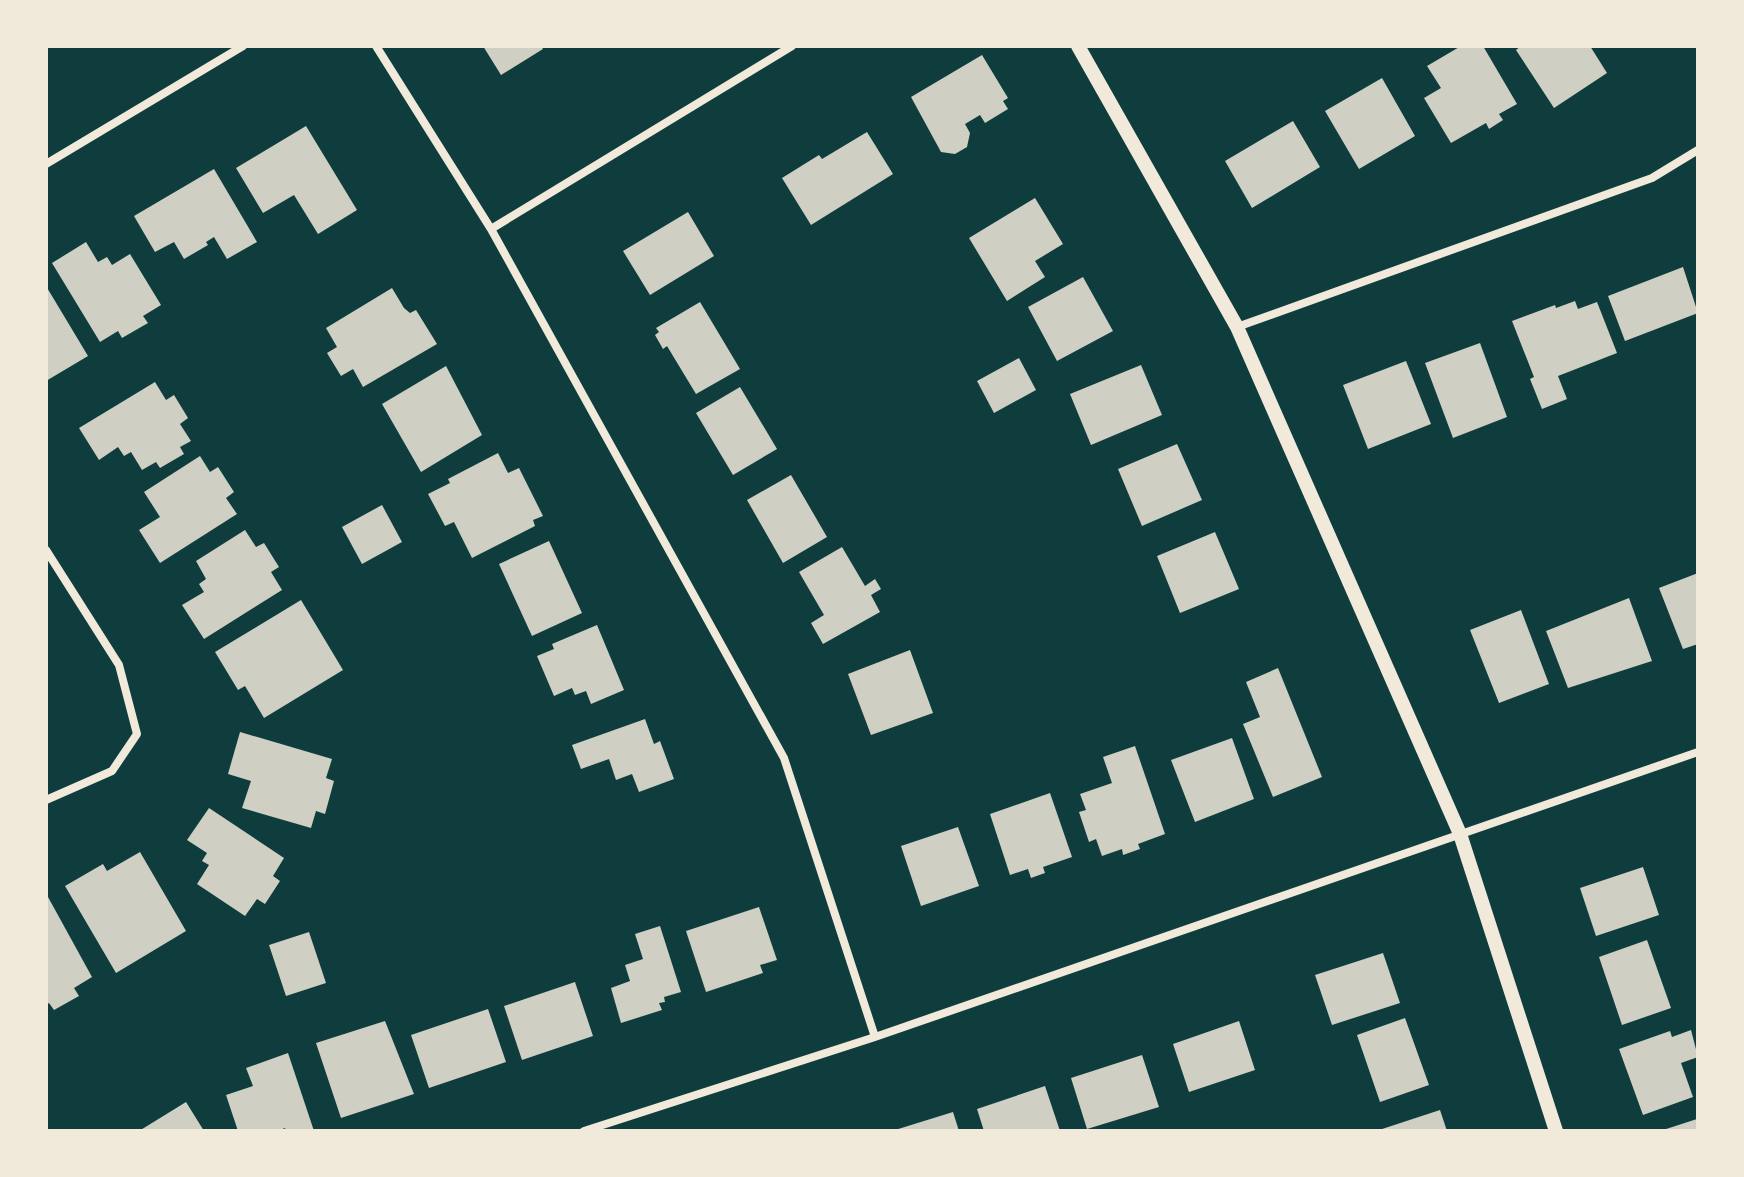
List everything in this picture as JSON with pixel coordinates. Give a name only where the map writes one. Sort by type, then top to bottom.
[{"type":"street","points":[[46,164],[243,46]]},
{"type":"street","points":[[376,46],[491,229],[784,758],[875,1037]]},
{"type":"street","points":[[491,229],[792,46]]},
{"type":"street","points":[[1078,46],[1237,327],[1460,834],[1556,1131]]},
{"type":"street","points":[[1237,327],[1652,178],[1698,150]]},
{"type":"street","points":[[46,550],[119,665],[137,734],[112,771],[46,800]]},
{"type":"street","points":[[584,1131],[875,1037],[1698,752]]},
{"type":"building","points":[[483,46],[541,46],[543,49],[501,75]]},
{"type":"building","points":[[1461,46],[1483,46],[1517,104],[1499,114],[1503,120],[1489,129],[1486,123],[1451,143],[1424,98],[1441,88],[1427,66]]},
{"type":"building","points":[[1521,46],[1590,46],[1607,73],[1554,108],[1516,50]]},
{"type":"building","points":[[982,55],[1008,98],[1003,101],[1008,109],[985,123],[980,115],[965,124],[970,133],[967,147],[955,154],[941,152],[911,97]]},
{"type":"building","points":[[1382,78],[1415,136],[1359,169],[1325,111]]},
{"type":"building","points":[[1293,121],[1320,167],[1252,208],[1225,161]]},
{"type":"building","points":[[306,126],[357,210],[318,234],[294,195],[263,213],[236,168]]},
{"type":"building","points":[[867,132],[893,174],[811,225],[782,178],[819,155],[822,159]]},
{"type":"building","points":[[214,169],[257,242],[227,259],[214,237],[206,242],[208,245],[184,259],[174,242],[155,252],[134,216]]},
{"type":"building","points":[[1035,198],[1063,244],[1035,261],[1045,277],[1007,301],[969,238]]},
{"type":"building","points":[[688,212],[714,256],[650,295],[623,251]]},
{"type":"building","points":[[86,242],[98,262],[107,257],[112,265],[130,254],[161,305],[143,316],[148,323],[122,338],[118,331],[100,342],[52,263]]},
{"type":"building","points":[[1683,267],[1698,313],[1625,341],[1608,296]]},
{"type":"building","points":[[1083,277],[1113,331],[1057,361],[1028,307]]},
{"type":"building","points":[[46,286],[88,356],[46,381]]},
{"type":"building","points":[[392,288],[404,308],[410,313],[416,310],[437,344],[363,387],[353,369],[341,376],[327,353],[337,347],[326,328]]},
{"type":"building","points":[[1575,301],[1578,309],[1597,302],[1617,353],[1558,376],[1567,399],[1542,409],[1530,379],[1534,377],[1512,321]]},
{"type":"building","points":[[700,302],[740,369],[696,394],[667,346],[663,349],[655,335],[659,332],[656,328]]},
{"type":"building","points":[[1480,343],[1507,417],[1453,438],[1425,363]]},
{"type":"building","points":[[1019,358],[1036,390],[994,413],[977,381]]},
{"type":"building","points":[[1406,361],[1431,424],[1368,449],[1343,385]]},
{"type":"building","points":[[1141,365],[1162,415],[1091,445],[1070,394]]},
{"type":"building","points":[[446,366],[482,435],[421,472],[382,404]]},
{"type":"building","points":[[155,382],[166,400],[174,395],[188,418],[180,424],[191,441],[180,447],[184,454],[160,468],[156,462],[142,470],[131,452],[124,456],[118,447],[99,460],[79,428]]},
{"type":"building","points":[[740,387],[777,449],[733,475],[696,413]]},
{"type":"building","points":[[1177,444],[1202,500],[1142,526],[1118,469]]},
{"type":"building","points":[[498,453],[508,473],[519,468],[543,516],[533,520],[535,526],[472,558],[454,522],[445,526],[428,494],[450,483],[448,479]]},
{"type":"building","points":[[200,456],[210,472],[218,467],[234,492],[226,498],[237,514],[160,563],[139,530],[160,517],[144,492]]},
{"type":"building","points":[[791,475],[827,537],[783,563],[747,500]]},
{"type":"building","points":[[382,505],[402,542],[362,564],[342,527]]},
{"type":"building","points":[[245,530],[256,547],[264,543],[279,567],[271,572],[282,590],[204,639],[182,605],[204,592],[199,584],[206,579],[196,561]]},
{"type":"building","points":[[1215,532],[1239,589],[1180,613],[1157,556]]},
{"type":"building","points":[[549,541],[582,613],[532,636],[499,564]]},
{"type":"building","points":[[842,547],[865,586],[875,579],[881,589],[871,595],[880,612],[823,644],[811,623],[824,615],[799,572]]},
{"type":"building","points":[[1698,573],[1698,644],[1683,649],[1659,588]]},
{"type":"building","points":[[1629,598],[1652,661],[1568,688],[1546,631]]},
{"type":"building","points":[[301,600],[343,670],[264,718],[245,686],[238,690],[215,652]]},
{"type":"building","points":[[1521,610],[1549,684],[1499,703],[1470,630]]},
{"type":"building","points":[[597,625],[624,690],[591,704],[586,691],[575,695],[572,688],[554,696],[537,656],[554,649],[552,644]]},
{"type":"building","points":[[910,650],[933,713],[871,735],[848,674]]},
{"type":"building","points":[[1278,668],[1322,777],[1273,797],[1243,724],[1260,717],[1246,682]]},
{"type":"building","points":[[645,719],[654,744],[660,741],[674,779],[639,792],[632,774],[616,780],[609,759],[581,769],[572,745]]},
{"type":"building","points":[[240,732],[332,759],[326,778],[334,781],[325,814],[316,811],[311,828],[242,808],[251,781],[228,774]]},
{"type":"building","points":[[1232,738],[1254,799],[1195,822],[1171,760]]},
{"type":"building","points":[[1135,746],[1165,834],[1138,844],[1140,849],[1123,855],[1122,849],[1102,856],[1096,839],[1089,842],[1079,812],[1086,810],[1080,794],[1112,783],[1103,757]]},
{"type":"building","points":[[1050,793],[1072,857],[1043,867],[1045,873],[1031,878],[1028,869],[1010,875],[990,814]]},
{"type":"building","points":[[209,808],[284,858],[273,876],[280,881],[265,904],[257,899],[245,916],[197,884],[209,865],[202,861],[207,853],[187,840]]},
{"type":"building","points":[[958,827],[979,886],[921,906],[901,846]]},
{"type":"building","points":[[140,852],[186,931],[116,973],[65,886],[103,864],[107,871]]},
{"type":"building","points":[[1643,867],[1659,915],[1596,936],[1580,888]]},
{"type":"building","points":[[48,897],[92,977],[74,988],[79,996],[54,1010],[49,1003],[46,1005]]},
{"type":"building","points":[[759,907],[777,960],[760,965],[763,973],[706,992],[686,931]]},
{"type":"building","points":[[660,926],[681,992],[664,997],[665,1002],[659,1003],[662,1010],[621,1023],[611,988],[630,981],[625,965],[643,959],[635,934]]},
{"type":"building","points":[[309,932],[326,983],[286,996],[269,945]]},
{"type":"building","points":[[1647,940],[1671,1008],[1622,1025],[1599,957]]},
{"type":"building","points":[[1383,953],[1400,1003],[1332,1025],[1315,975]]},
{"type":"building","points":[[575,982],[593,1036],[522,1060],[504,1006]]},
{"type":"building","points":[[488,1009],[506,1062],[429,1088],[411,1035]]},
{"type":"building","points":[[1405,1018],[1429,1085],[1380,1102],[1357,1035]]},
{"type":"building","points":[[385,1021],[414,1094],[341,1118],[316,1043]]},
{"type":"building","points":[[1239,1021],[1255,1070],[1189,1092],[1173,1044]]},
{"type":"building","points":[[1691,1030],[1698,1057],[1681,1063],[1693,1097],[1643,1115],[1619,1049],[1670,1031],[1672,1037]]},
{"type":"building","points":[[288,1053],[314,1131],[286,1131],[285,1128],[278,1131],[238,1131],[226,1095],[253,1086],[246,1068]]},
{"type":"building","points":[[1142,1055],[1159,1107],[1087,1129],[1071,1078]]},
{"type":"building","points":[[1045,1086],[1060,1131],[984,1131],[977,1109]]},
{"type":"building","points":[[186,1102],[204,1131],[139,1131]]},
{"type":"building","points":[[1440,1110],[1447,1131],[1379,1131],[1379,1130]]},
{"type":"building","points":[[953,1112],[959,1131],[895,1131],[895,1130]]},
{"type":"building","points":[[1697,1119],[1698,1131],[1663,1131],[1663,1130]]}]
